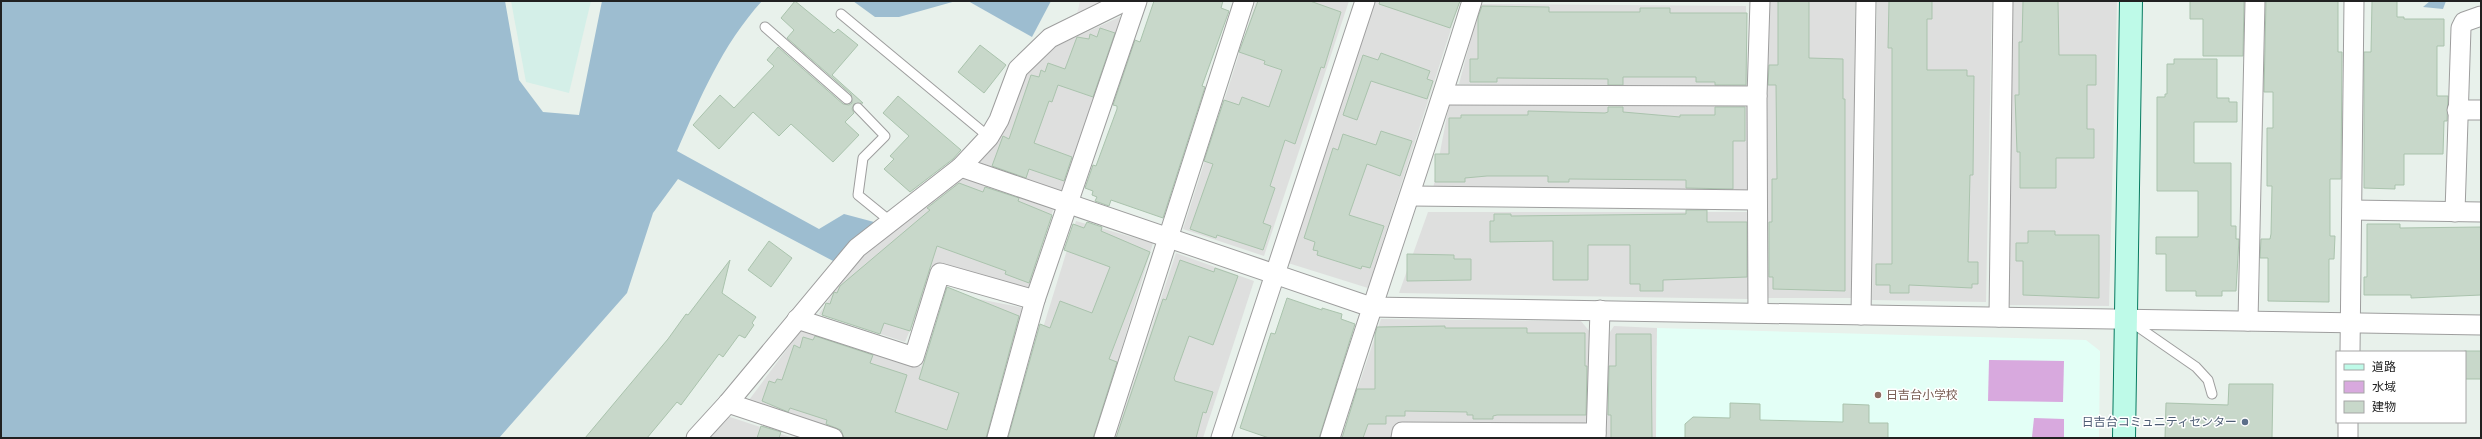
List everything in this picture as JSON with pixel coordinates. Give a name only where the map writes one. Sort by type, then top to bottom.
[{"type":"street","points":[[696,438],[728,404],[857,248],[961,167],[989,137],[999,120],[1018,69],[1050,38],[1124,1]]},
{"type":"street","points":[[997,438],[1035,300],[1137,1]]},
{"type":"street","points":[[1104,438],[1244,1]]},
{"type":"street","points":[[1221,438],[1365,1]]},
{"type":"street","points":[[1330,438],[1371,307],[1411,196],[1472,1]]},
{"type":"street","points":[[1758,313],[1756,200],[1760,1]]},
{"type":"street","points":[[1861,315],[1866,1]]},
{"type":"street","points":[[1999,317],[2003,1]]},
{"type":"street","points":[[2124,438],[2131,1]]},
{"type":"street","points":[[2248,321],[2255,1]]},
{"type":"street","points":[[2350,351],[2354,1]]},
{"type":"street","points":[[2455,212],[2460,28],[2464,22],[2481,16]]},
{"type":"street","points":[[1443,95],[1757,96]]},
{"type":"street","points":[[2457,110],[2481,110]]},
{"type":"street","points":[[961,167],[1169,236],[1371,307],[2481,325]]},
{"type":"street","points":[[1411,196],[1756,200]]},
{"type":"street","points":[[2352,210],[2481,212]]},
{"type":"street","points":[[797,319],[914,357],[940,273],[1035,300]]},
{"type":"street","points":[[1400,438],[1402,432],[1596,435],[1600,310]]},
{"type":"street","points":[[728,404],[833,438]]},
{"type":"street","points":[[2348,423],[2348,438]]},
{"type":"lane","points":[[841,14],[989,137]]},
{"type":"lane","points":[[765,27],[847,99]]},
{"type":"lane","points":[[858,108],[885,136],[863,158],[858,195],[890,221]]},
{"type":"lane","points":[[2126,319],[2196,367],[2208,380],[2212,394]]},
{"type":"shaded area","points":[[1,1],[505,1],[519,80],[543,112],[579,115],[602,1],[762,1],[735,36],[713,73],[694,111],[677,151],[819,229],[844,214],[874,222],[835,262],[678,179],[653,213],[627,293],[499,438],[1,438]]},
{"type":"shaded area","points":[[511,1],[591,1],[569,93],[526,82]]},
{"type":"shaded area","points":[[853,1],[956,1],[899,17],[875,17]]},
{"type":"shaded area","points":[[968,1],[1051,1],[1032,37]]},
{"type":"shaded area","points":[[1080,1],[1102,1],[1077,14]]},
{"type":"shaded area","points":[[1256,1],[1349,1],[1264,256],[1183,229]]},
{"type":"shaded area","points":[[1375,1],[1460,1],[1368,288],[1288,263]]},
{"type":"shaded area","points":[[1768,1],[1855,1],[1854,298],[1764,298]]},
{"type":"shaded area","points":[[1877,1],[1992,1],[1986,302],[1872,300]]},
{"type":"shaded area","points":[[2012,1],[2117,1],[2109,306],[2007,305]]},
{"type":"shaded area","points":[[2430,1],[2446,1],[2443,9],[2423,7]]},
{"type":"shaded area","points":[[1480,4],[1746,6],[1747,88],[1459,84]]},
{"type":"shaded area","points":[[1126,14],[1061,193],[980,162],[1007,121],[1028,59]]},
{"type":"shaded area","points":[[1449,105],[1747,106],[1747,191],[1433,189]]},
{"type":"shaded area","points":[[959,176],[1053,210],[1028,290],[938,263],[905,342],[819,314],[865,247]]},
{"type":"shaded area","points":[[1428,212],[1747,212],[1749,299],[1399,293]]},
{"type":"shaded area","points":[[1076,221],[1153,243],[1095,438],[1009,438]]},
{"type":"shaded area","points":[[1176,253],[1254,281],[1203,438],[1115,438]]},
{"type":"shaded area","points":[[948,293],[1024,308],[983,438],[860,438],[749,400],[802,329],[921,367]]},
{"type":"shaded area","points":[[1381,319],[1581,321],[1590,332],[1589,416],[1585,423],[1577,427],[1393,438],[1341,438]]},
{"type":"shaded area","points":[[1614,326],[1657,328],[1656,438],[1607,438],[1608,335]]},
{"type":"shaded area","name":"日吉台小学校","points":[[1657,328],[2086,340],[2100,351],[2099,438],[1656,438]]},
{"type":"shaded area","points":[[727,416],[793,438],[709,438]]},
{"type":"water","points":[[1989,360],[2064,361],[2063,402],[1988,401]]},
{"type":"water","points":[[2034,418],[2064,419],[2064,438],[2032,437]]},
{"type":"building","points":[[795,1],[834,33],[838,29],[858,45],[832,75],[863,103],[854,104],[852,109],[854,113],[845,122],[859,135],[833,162],[791,124],[779,136],[753,112],[719,149],[693,125],[720,95],[734,108],[774,66],[767,60],[778,47],[843,104],[849,105],[852,103],[851,94],[787,38],[794,30],[781,18]]},
{"type":"building","points":[[1154,1],[1223,1],[1221,8],[1229,11],[1202,86],[1205,87],[1163,218],[1111,200],[1109,206],[1095,201],[1097,197],[1092,195],[1093,191],[1085,188],[1093,165],[1096,166],[1117,109],[1117,106],[1113,105],[1135,40],[1140,42]]},
{"type":"building","points":[[1258,1],[1310,1],[1341,12],[1324,68],[1321,67],[1295,144],[1285,140],[1270,186],[1275,188],[1263,223],[1271,226],[1263,250],[1217,235],[1216,238],[1190,229],[1213,164],[1204,161],[1224,100],[1239,105],[1242,97],[1269,107],[1282,70],[1264,64],[1265,61],[1239,52]]},
{"type":"building","points":[[1380,1],[1460,1],[1450,28],[1379,4]]},
{"type":"building","points":[[1778,1],[1809,1],[1809,58],[1843,59],[1843,99],[1845,99],[1845,291],[1773,289],[1773,277],[1769,277],[1769,222],[1772,222],[1772,179],[1777,179],[1776,85],[1768,85],[1769,65],[1778,65]]},
{"type":"building","points":[[1889,1],[1932,1],[1932,19],[1927,19],[1927,70],[1967,70],[1967,76],[1974,76],[1973,175],[1970,175],[1968,262],[1978,262],[1978,284],[1972,284],[1972,288],[1909,285],[1909,293],[1890,293],[1890,285],[1876,285],[1876,264],[1892,264],[1892,48],[1888,48]]},
{"type":"building","points":[[2023,1],[2058,1],[2059,55],[2096,55],[2096,85],[2087,85],[2087,129],[2094,129],[2094,158],[2056,158],[2056,188],[2020,188],[2020,152],[2017,152],[2015,95],[2019,95],[2019,42],[2022,42]]},
{"type":"building","points":[[2190,1],[2244,1],[2243,56],[2203,56],[2203,19],[2190,19]]},
{"type":"building","points":[[2266,1],[2338,1],[2338,52],[2342,52],[2341,179],[2330,179],[2330,236],[2335,236],[2334,259],[2329,259],[2329,302],[2268,301],[2268,258],[2260,258],[2261,239],[2270,239],[2271,234],[2272,186],[2267,186],[2267,128],[2273,128],[2273,92],[2264,92]]},
{"type":"building","points":[[2372,1],[2397,1],[2397,17],[2404,17],[2404,19],[2444,19],[2444,46],[2437,46],[2437,96],[2448,96],[2447,121],[2444,121],[2443,154],[2404,154],[2404,185],[2395,185],[2395,189],[2364,188],[2364,52],[2371,52]]},
{"type":"building","points":[[1482,6],[1549,7],[1549,12],[1640,12],[1640,8],[1670,8],[1670,13],[1747,13],[1746,85],[1715,85],[1715,82],[1696,82],[1696,77],[1623,77],[1623,85],[1608,85],[1608,79],[1497,78],[1497,82],[1470,82],[1470,59],[1478,59],[1478,17]]},
{"type":"building","points":[[1100,28],[1115,33],[1093,97],[1058,85],[1052,102],[1049,101],[1034,143],[1072,157],[1064,181],[1029,169],[1026,178],[992,166],[1003,136],[1009,139],[1031,75],[1039,77],[1041,70],[1045,72],[1048,63],[1065,69],[1077,37],[1089,39],[1090,34],[1097,37]]},
{"type":"building","points":[[980,45],[1006,65],[984,93],[958,72]]},
{"type":"building","points":[[1381,53],[1430,71],[1427,79],[1433,81],[1427,99],[1371,81],[1357,120],[1343,115],[1363,55],[1378,60]]},
{"type":"building","points":[[2174,59],[2217,59],[2217,98],[2229,98],[2229,102],[2237,102],[2237,122],[2194,122],[2194,163],[2231,163],[2231,226],[2236,226],[2236,239],[2239,239],[2236,291],[2222,291],[2222,296],[2196,296],[2196,291],[2166,291],[2166,254],[2156,254],[2156,237],[2198,237],[2198,191],[2157,191],[2157,97],[2165,97],[2165,94],[2167,94],[2167,64],[2174,64]]},
{"type":"building","points":[[898,96],[961,150],[953,159],[910,192],[884,169],[894,159],[890,156],[909,136],[883,113]]},
{"type":"building","points":[[1608,107],[1623,107],[1623,112],[1680,117],[1680,115],[1715,115],[1715,107],[1745,107],[1745,141],[1733,141],[1733,189],[1686,188],[1686,180],[1569,179],[1569,182],[1548,182],[1548,176],[1487,176],[1465,178],[1465,182],[1435,182],[1435,154],[1449,154],[1449,118],[1461,118],[1461,115],[1528,115],[1528,111],[1605,113],[1608,112]]},
{"type":"building","points":[[1381,131],[1412,141],[1400,176],[1367,164],[1349,215],[1384,226],[1370,268],[1362,266],[1361,269],[1317,255],[1318,251],[1313,250],[1315,242],[1304,238],[1333,148],[1338,150],[1343,134],[1376,145]]},
{"type":"building","points":[[959,183],[983,192],[985,187],[1019,198],[1018,201],[1052,215],[1029,283],[1005,274],[1006,271],[937,246],[910,331],[884,323],[880,334],[822,315],[826,303],[830,304],[834,292],[837,293],[840,286],[930,210],[927,208]]},
{"type":"building","points":[[1686,210],[1707,210],[1707,222],[1747,222],[1747,277],[1663,280],[1663,291],[1640,291],[1640,284],[1630,284],[1630,245],[1588,245],[1588,280],[1553,280],[1553,241],[1490,242],[1490,221],[1494,221],[1494,214],[1511,214],[1511,216],[1686,214]]},
{"type":"building","points":[[1087,222],[1102,227],[1101,231],[1150,252],[1109,359],[1117,362],[1093,438],[1008,438],[1040,324],[1050,328],[1060,301],[1092,313],[1110,267],[1064,250],[1073,224],[1084,228]]},
{"type":"building","points":[[2367,224],[2400,224],[2400,228],[2481,227],[2481,295],[2411,298],[2411,295],[2364,295],[2364,277],[2367,277]]},
{"type":"building","points":[[2028,231],[2055,231],[2055,235],[2099,235],[2099,298],[2023,295],[2023,261],[2016,261],[2016,243],[2028,243]]},
{"type":"building","points":[[769,241],[792,258],[771,287],[748,270]]},
{"type":"building","points":[[1407,254],[1454,255],[1454,259],[1471,259],[1471,280],[1407,281]]},
{"type":"building","points":[[730,260],[722,293],[756,317],[752,323],[754,325],[745,338],[739,335],[723,357],[719,354],[681,405],[677,402],[647,438],[585,438],[668,339],[686,314],[688,315]]},
{"type":"building","points":[[1180,260],[1214,272],[1215,268],[1238,276],[1213,345],[1189,336],[1174,378],[1175,381],[1213,392],[1206,413],[1203,412],[1196,438],[1116,438],[1163,299],[1166,300]]},
{"type":"building","points":[[947,287],[1019,316],[986,438],[844,438],[841,430],[826,424],[827,420],[790,408],[788,412],[762,401],[769,381],[775,383],[777,379],[782,380],[794,345],[800,348],[803,337],[813,340],[815,336],[873,355],[870,363],[907,375],[895,412],[947,430],[959,393],[919,379]]},
{"type":"building","points":[[1287,298],[1322,310],[1322,308],[1342,314],[1341,319],[1355,324],[1319,438],[1269,438],[1240,428],[1271,333],[1275,334]]},
{"type":"building","points":[[1445,326],[1445,328],[1527,328],[1527,333],[1585,333],[1585,366],[1587,366],[1586,415],[1497,415],[1493,416],[1493,419],[1473,419],[1473,415],[1467,415],[1467,412],[1405,411],[1405,416],[1386,416],[1386,424],[1368,424],[1363,438],[1342,438],[1357,389],[1375,389],[1375,335],[1377,327]]},
{"type":"building","points":[[1616,334],[1651,334],[1652,438],[1611,438],[1611,415],[1608,415],[1609,366],[1616,366]]},
{"type":"building","points":[[2466,351],[2481,351],[2481,379],[2466,379]]},
{"type":"building","points":[[2229,384],[2273,384],[2272,438],[2165,438],[2166,403],[2228,405]]},
{"type":"building","points":[[1730,403],[1760,404],[1760,420],[1843,422],[1843,404],[1869,405],[1869,423],[1888,423],[1888,438],[1685,438],[1685,424],[1693,417],[1730,418]]},
{"type":"building","points":[[761,426],[781,432],[779,438],[757,438]]},
{"type":"place","name":"日吉台小学校","points":[[1878,395]]},
{"type":"place","name":"日吉台コミュニティセンター","points":[[2245,422]]}]
